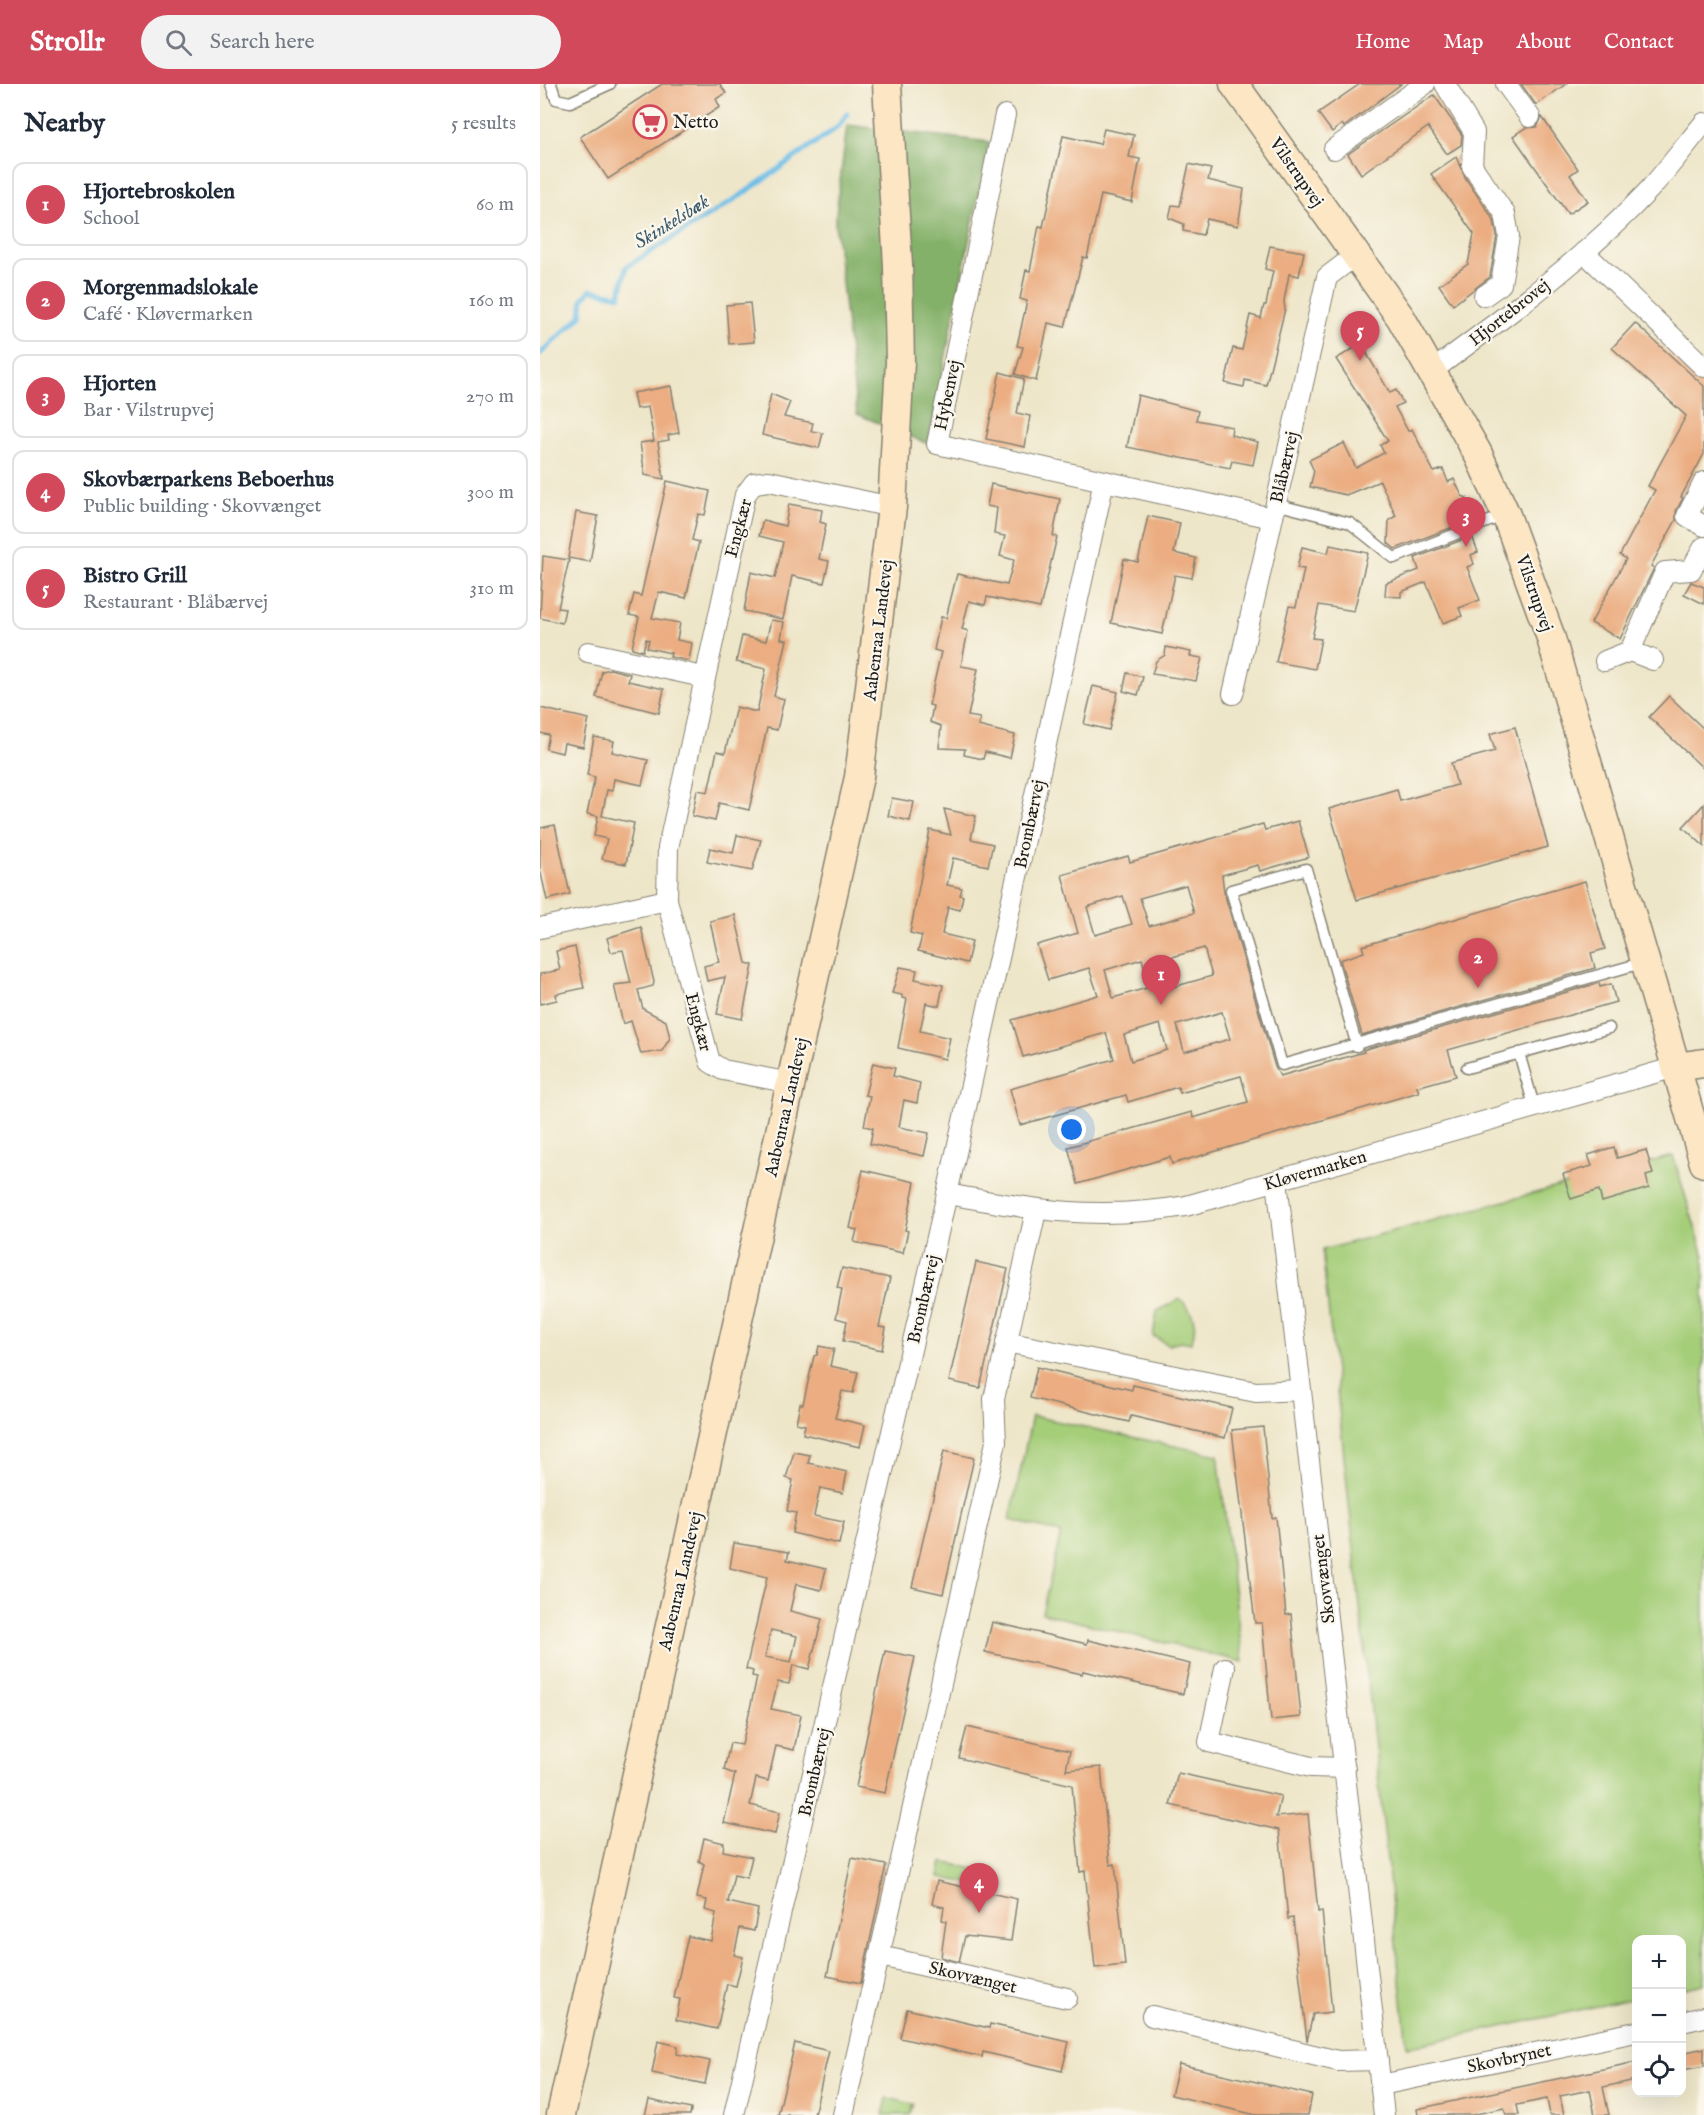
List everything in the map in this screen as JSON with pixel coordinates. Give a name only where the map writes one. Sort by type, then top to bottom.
[{"type":"main road","name":"Aabenraa Landevej","points":[[561,2115],[859,777],[892,507],[900,362],[898,265],[887,84]]},
{"type":"main road","name":"Vilstrupvej","points":[[1234,84],[1401,318],[1478,454],[1506,515],[1550,635],[1704,1163]]},
{"type":"main road","points":[[1676,1067],[1704,1063]]},
{"type":"street","points":[[1334,149],[1425,84]]},
{"type":"street","points":[[1506,84],[1530,117]]},
{"type":"street","name":"Hjortebrovej","points":[[1452,87],[1474,132],[1472,166],[1505,214],[1509,236],[1501,284],[1484,296]]},
{"type":"street","name":"Hybenvej","points":[[1005,116],[937,444],[1104,481],[1274,511]]},
{"type":"street","name":"Hjortebrovej","points":[[1432,370],[1498,322],[1584,252],[1648,191],[1704,123]]},
{"type":"street","points":[[1584,252],[1704,367]]},
{"type":"street","name":"Blåbærvej","points":[[1233,694],[1327,277],[1356,255]]},
{"type":"street","name":"Engkær","points":[[791,1083],[723,1070],[710,1062],[667,900],[668,848],[744,495],[754,483],[769,481],[892,507]]},
{"type":"street","name":"Brombærvej","points":[[734,2115],[947,1194],[1104,481]]},
{"type":"street","points":[[1704,482],[1687,516],[1704,526]]},
{"type":"street","points":[[1630,651],[1665,572],[1691,570],[1704,547]]},
{"type":"street","points":[[1605,660],[1630,651],[1653,660]]},
{"type":"street","points":[[588,652],[703,677]]},
{"type":"street","points":[[540,928],[667,900]]},
{"type":"street","name":"Kløvermarken","points":[[947,1194],[1036,1210],[1098,1215],[1143,1213],[1186,1206],[1676,1067]]},
{"type":"street","name":"Skovvænget","points":[[1277,1182],[1384,2115]]},
{"type":"street","points":[[843,2115],[996,1442],[994,1399],[1036,1210]]},
{"type":"street","points":[[1006,1342],[1256,1392],[1301,1390]]},
{"type":"street","points":[[1225,1668],[1209,1742],[1311,1767],[1345,1768]]},
{"type":"street","name":"Skovvænget","points":[[880,1956],[1067,1998]]},
{"type":"street","points":[[1152,2016],[1338,2061],[1378,2060]]},
{"type":"street","points":[[1686,2021],[1704,2018]]},
{"type":"street","name":"Skovbrynet","points":[[1381,2085],[1632,2032]]},
{"type":"lane","points":[[551,84],[556,99],[570,102],[610,84]]},
{"type":"lane","points":[[1274,511],[1350,523],[1394,558],[1506,515]]},
{"type":"lane","points":[[1357,1046],[1306,869],[1231,890],[1282,1065],[1357,1046],[1645,962]]},
{"type":"lane","points":[[1467,1068],[1609,1028]]},
{"type":"lane","points":[[1519,1053],[1534,1106]]},
{"type":"green space","points":[[847,125],[989,142],[928,444],[857,414],[835,222]]},
{"type":"green space","points":[[1673,1156],[1704,1256],[1704,1984],[1686,1988],[1686,1935],[1632,1935],[1632,1999],[1407,2047],[1322,1250]]},
{"type":"green space","points":[[1180,1299],[1189,1309],[1193,1319],[1193,1337],[1191,1343],[1180,1341],[1169,1345],[1153,1336],[1157,1311]]},
{"type":"green space","points":[[1032,1416],[1218,1455],[1243,1662],[1042,1613],[1061,1533],[1010,1520]]},
{"type":"green space","points":[[942,1862],[976,1869],[973,1884],[939,1877]]},
{"type":"green space","points":[[887,2098],[913,2104],[910,2115],[883,2115]]},
{"type":"building","name":"Netto","points":[[662,84],[720,84],[726,93],[716,99],[720,107],[608,179],[580,137]]},
{"type":"building","points":[[1360,84],[1401,84],[1344,127],[1342,124],[1332,132],[1318,113]]},
{"type":"building","points":[[1521,84],[1566,84],[1536,105]]},
{"type":"building","points":[[1434,95],[1462,135],[1461,145],[1447,154],[1428,127],[1361,174],[1348,154]]},
{"type":"building","points":[[1542,117],[1578,169],[1570,175],[1588,201],[1568,214],[1513,136],[1525,128],[1537,127]]},
{"type":"building","points":[[1104,129],[1134,135],[1129,157],[1140,159],[1132,202],[1101,195],[1087,258],[1083,257],[1065,327],[1048,323],[1036,381],[1015,374],[1023,347],[1017,346],[1027,301],[1020,299],[1026,270],[1030,271],[1039,226],[1043,227],[1063,136],[1100,144]]},
{"type":"building","points":[[1456,157],[1466,179],[1494,220],[1497,236],[1490,277],[1453,305],[1439,285],[1468,264],[1474,234],[1431,174]]},
{"type":"building","points":[[1189,164],[1211,169],[1208,180],[1244,189],[1238,226],[1207,219],[1203,235],[1183,231],[1184,224],[1169,218],[1172,205],[1180,206]]},
{"type":"building","points":[[1270,246],[1304,252],[1299,276],[1289,274],[1284,301],[1285,309],[1266,385],[1245,380],[1244,387],[1225,383],[1233,348],[1242,350],[1250,315],[1261,318],[1264,305],[1266,305],[1273,271],[1265,269]]},
{"type":"building","points":[[750,303],[754,342],[729,344],[726,305]]},
{"type":"building","points":[[1635,323],[1704,386],[1704,454],[1681,497],[1683,498],[1676,511],[1676,520],[1651,566],[1654,568],[1620,639],[1591,623],[1626,559],[1620,555],[1655,490],[1648,486],[1686,416],[1612,348]]},
{"type":"building","points":[[1361,344],[1390,393],[1396,390],[1403,403],[1395,407],[1408,431],[1412,429],[1434,472],[1443,469],[1448,482],[1454,479],[1462,496],[1467,498],[1459,518],[1461,524],[1395,549],[1388,543],[1389,520],[1396,516],[1380,481],[1346,495],[1310,487],[1314,471],[1309,460],[1344,443],[1356,468],[1384,453],[1380,445],[1388,441],[1336,359]]},
{"type":"building","points":[[1000,372],[1024,379],[1017,413],[1030,416],[1025,447],[986,439]]},
{"type":"building","points":[[671,386],[679,433],[668,435],[669,440],[658,442],[664,479],[645,475],[640,443],[654,441],[648,407],[636,409],[633,393]]},
{"type":"building","points":[[771,394],[790,402],[784,417],[813,423],[811,431],[823,433],[819,448],[762,435]]},
{"type":"building","points":[[1138,395],[1198,411],[1196,420],[1232,427],[1231,435],[1258,442],[1253,465],[1232,461],[1230,468],[1127,447]]},
{"type":"building","points":[[667,481],[710,491],[705,515],[698,514],[692,540],[699,542],[686,598],[659,592],[652,618],[680,623],[677,640],[692,643],[689,661],[670,657],[671,653],[647,648],[649,640],[646,639],[643,651],[632,648],[639,617],[629,615],[634,594],[641,596]]},
{"type":"building","points":[[991,484],[1060,499],[1053,536],[1057,537],[1040,608],[987,597],[985,605],[969,601],[962,629],[968,631],[961,666],[978,669],[968,716],[980,718],[978,726],[1015,735],[1010,758],[985,752],[983,759],[964,755],[965,749],[939,748],[941,726],[930,722],[933,706],[929,705],[941,652],[934,650],[941,617],[946,618],[957,574],[1007,585],[1014,560],[1000,556],[1005,536],[994,534],[997,508],[987,506]]},
{"type":"building","points":[[789,504],[822,510],[820,522],[826,524],[819,559],[829,561],[824,583],[792,576],[783,619],[744,611],[751,572],[775,578],[783,542],[759,536],[763,520],[785,526]]},
{"type":"building","points":[[576,512],[598,516],[590,562],[568,558]]},
{"type":"building","points":[[1148,516],[1180,523],[1174,553],[1196,558],[1192,578],[1175,575],[1162,634],[1111,623],[1124,559],[1138,562]]},
{"type":"building","points":[[1472,536],[1478,552],[1471,555],[1474,564],[1467,567],[1480,600],[1459,608],[1462,616],[1443,623],[1426,582],[1401,592],[1401,597],[1385,596],[1386,583],[1419,570],[1415,558]]},
{"type":"building","points":[[1330,545],[1368,553],[1354,611],[1319,605],[1312,638],[1321,639],[1315,669],[1276,662],[1289,606],[1296,607],[1304,569],[1297,568],[1302,547],[1328,553]]},
{"type":"building","points":[[543,556],[569,560],[558,608],[565,609],[562,623],[540,618]]},
{"type":"building","points":[[1691,582],[1704,587],[1704,604],[1684,594]]},
{"type":"building","points":[[771,620],[784,622],[781,639],[787,640],[774,696],[784,699],[777,730],[767,728],[749,810],[719,803],[715,821],[692,816],[697,790],[708,792],[717,751],[725,753],[736,707],[757,712],[766,669],[736,662],[742,636],[766,641]]},
{"type":"building","points":[[1166,647],[1191,652],[1190,656],[1202,658],[1196,681],[1152,674],[1156,661],[1165,655]]},
{"type":"building","points":[[610,669],[630,674],[628,681],[664,689],[659,713],[596,697],[602,671]]},
{"type":"building","points":[[1127,673],[1143,677],[1138,695],[1123,691]]},
{"type":"building","points":[[1093,686],[1118,692],[1109,730],[1084,724]]},
{"type":"building","points":[[1669,696],[1704,729],[1704,769],[1649,717]]},
{"type":"building","points":[[540,708],[589,719],[583,747],[564,743],[562,753],[546,749],[549,735],[540,733]]},
{"type":"building","points":[[1515,727],[1548,847],[1357,900],[1329,809],[1397,789],[1400,801],[1457,785],[1451,763],[1495,751],[1490,734]]},
{"type":"building","points":[[594,737],[614,741],[612,752],[648,760],[642,785],[614,779],[612,791],[607,790],[602,816],[634,823],[626,864],[602,859],[607,839],[594,836],[598,816],[587,814],[595,777],[587,775]]},
{"type":"building","points":[[892,798],[914,802],[910,821],[888,816]]},
{"type":"building","points":[[1704,804],[1704,846],[1683,827]]},
{"type":"building","points":[[944,809],[976,816],[971,839],[993,844],[988,866],[953,858],[947,885],[962,888],[960,895],[963,896],[960,910],[948,907],[942,934],[972,941],[967,963],[918,951],[922,936],[910,933],[930,830],[951,835]]},
{"type":"building","points":[[1298,821],[1309,857],[1260,871],[1258,865],[1222,875],[1224,892],[1275,1067],[1280,1076],[1599,983],[1600,987],[1611,984],[1616,1002],[1448,1050],[1456,1076],[1417,1087],[1419,1092],[1172,1164],[1170,1157],[1078,1184],[1068,1147],[1192,1112],[1193,1118],[1248,1102],[1241,1076],[1180,1093],[1178,1087],[1128,1102],[1126,1095],[1020,1125],[1010,1089],[1114,1059],[1106,1033],[1023,1057],[1012,1020],[1098,995],[1089,968],[1048,980],[1037,945],[1078,933],[1062,875],[1128,856],[1130,862],[1263,824],[1265,830]],"holes":[[[1186,885],[1194,913],[1149,926],[1140,898]],[[1123,896],[1132,924],[1095,935],[1087,907]],[[1204,948],[1212,976],[1166,989],[1158,961]],[[1142,959],[1150,987],[1113,998],[1105,970]],[[1222,1012],[1230,1039],[1184,1052],[1177,1025]],[[1160,1024],[1167,1050],[1131,1061],[1124,1035]]]},
{"type":"building","points":[[555,825],[570,894],[547,900],[540,869],[540,828]]},
{"type":"building","points":[[737,835],[761,840],[752,871],[707,862],[710,848],[733,853]]},
{"type":"building","points":[[1585,881],[1605,949],[1591,953],[1595,968],[1362,1035],[1340,960],[1364,952],[1362,946]]},
{"type":"building","points":[[735,915],[746,963],[753,965],[742,1019],[717,1014],[725,977],[707,981],[704,966],[719,962],[710,921]]},
{"type":"building","points":[[641,927],[654,982],[653,986],[638,990],[643,1009],[666,1021],[670,1038],[662,1051],[641,1054],[631,1021],[623,1024],[614,985],[631,983],[623,950],[611,952],[607,938]]},
{"type":"building","points":[[575,947],[584,988],[556,994],[557,1000],[540,1004],[540,974],[560,970],[556,951]]},
{"type":"building","points":[[900,967],[917,970],[915,979],[943,985],[939,1006],[926,1003],[920,1031],[950,1038],[945,1059],[898,1048],[907,999],[902,998],[902,995],[892,993]]},
{"type":"building","points":[[873,1063],[895,1068],[893,1076],[920,1083],[917,1103],[904,1100],[899,1127],[929,1133],[924,1156],[870,1144],[873,1128],[864,1126],[870,1096],[865,1095]]},
{"type":"building","points":[[1614,1147],[1617,1158],[1646,1150],[1653,1174],[1646,1176],[1649,1188],[1602,1202],[1599,1190],[1571,1199],[1563,1174],[1592,1166],[1588,1155]]},
{"type":"building","points":[[863,1170],[915,1182],[905,1230],[908,1231],[903,1253],[854,1242],[857,1230],[850,1228]]},
{"type":"building","points":[[976,1262],[1008,1269],[980,1388],[949,1381]]},
{"type":"building","points":[[842,1268],[890,1278],[879,1327],[886,1328],[882,1350],[843,1341],[847,1321],[836,1318],[842,1289],[837,1288]]},
{"type":"building","points":[[819,1346],[834,1349],[830,1366],[858,1372],[853,1393],[842,1391],[835,1418],[865,1425],[860,1447],[803,1434],[805,1425],[796,1423],[800,1404],[803,1404],[814,1356],[817,1355]]},
{"type":"building","points":[[1037,1367],[1132,1390],[1133,1385],[1232,1408],[1225,1438],[1131,1416],[1129,1422],[1030,1398]]},
{"type":"building","points":[[1263,1427],[1272,1518],[1276,1517],[1286,1615],[1291,1614],[1301,1717],[1271,1720],[1262,1623],[1255,1623],[1232,1430]]},
{"type":"building","points":[[944,1451],[974,1458],[943,1594],[912,1587]]},
{"type":"building","points":[[794,1452],[810,1455],[808,1463],[847,1472],[843,1493],[820,1488],[814,1516],[844,1522],[839,1544],[792,1533],[796,1513],[787,1511],[793,1480],[786,1478]]},
{"type":"building","points":[[734,1543],[789,1552],[787,1560],[826,1569],[821,1590],[796,1584],[790,1611],[822,1619],[809,1669],[793,1665],[789,1684],[778,1682],[771,1709],[801,1715],[794,1750],[776,1746],[768,1781],[756,1778],[750,1805],[780,1812],[775,1834],[724,1823],[735,1774],[724,1770],[730,1743],[742,1745],[757,1677],[752,1676],[753,1671],[746,1669],[767,1577],[730,1568]],"holes":[[[771,1630],[797,1636],[791,1662],[765,1657]]]},
{"type":"building","points":[[992,1622],[1087,1644],[1088,1640],[1190,1664],[1183,1694],[985,1652]]},
{"type":"building","points":[[885,1651],[915,1657],[885,1793],[856,1787]]},
{"type":"building","points":[[967,1727],[1070,1751],[1066,1770],[1101,1767],[1110,1865],[1115,1864],[1125,1965],[1095,1968],[1085,1871],[1080,1872],[1072,1785],[959,1758]]},
{"type":"building","points":[[1178,1773],[1281,1796],[1276,1817],[1308,1814],[1318,1912],[1322,1911],[1332,2012],[1313,2014],[1307,2041],[1293,1918],[1288,1919],[1279,1830],[1170,1805]]},
{"type":"building","points":[[704,1838],[724,1843],[723,1851],[752,1857],[747,1878],[734,1875],[728,1902],[758,1909],[754,1931],[740,1928],[734,1955],[743,1957],[736,1986],[727,1984],[717,2029],[676,2020],[680,1999],[674,1998],[688,1936],[711,1941],[716,1913],[705,1910],[707,1900],[697,1898],[704,1864],[699,1861]]},
{"type":"building","points":[[852,1858],[886,1865],[861,1983],[827,1976]]},
{"type":"building","points":[[937,1881],[1017,1899],[1011,1941],[965,1936],[959,1962],[941,1957],[946,1921],[942,1920],[944,1907],[932,1904]]},
{"type":"building","points":[[907,2009],[989,2028],[990,2024],[1069,2042],[1062,2071],[983,2052],[982,2057],[900,2038]]},
{"type":"building","points":[[658,2041],[678,2046],[677,2054],[710,2061],[705,2084],[652,2073]]},
{"type":"building","points":[[795,2043],[829,2051],[814,2115],[778,2115]]},
{"type":"building","points":[[1704,2048],[1704,2066],[1686,2069],[1686,2052]]},
{"type":"building","points":[[1632,2063],[1632,2081],[1603,2087],[1609,2115],[1595,2115],[1590,2090],[1560,2096],[1564,2115],[1550,2115],[1547,2099],[1517,2105],[1519,2115],[1506,2115],[1504,2108],[1472,2115],[1418,2115],[1417,2109]]},
{"type":"building","points":[[1179,2064],[1312,2095],[1308,2115],[1256,2115],[1171,2095]]},
{"type":"building","points":[[649,2100],[691,2109],[690,2115],[645,2115]]},
{"type":"waterway","name":"Skinkelsbæk","points":[[540,354],[581,316],[583,298],[591,290],[620,296],[626,267],[740,196],[838,127],[847,114]]},
{"type":"place","name":"Netto","points":[[650,122]]},
{"type":"place","name":"Bistro Grill","points":[[1360,361]]},
{"type":"place","name":"Hjorten","points":[[1466,547]]},
{"type":"place","name":"Morgenmadslokale","points":[[1478,988]]},
{"type":"place","name":"Hjortebroskolen","points":[[1161,1005]]},
{"type":"place","name":"Skovbærparkens Beboerhus","points":[[979,1913]]}]
